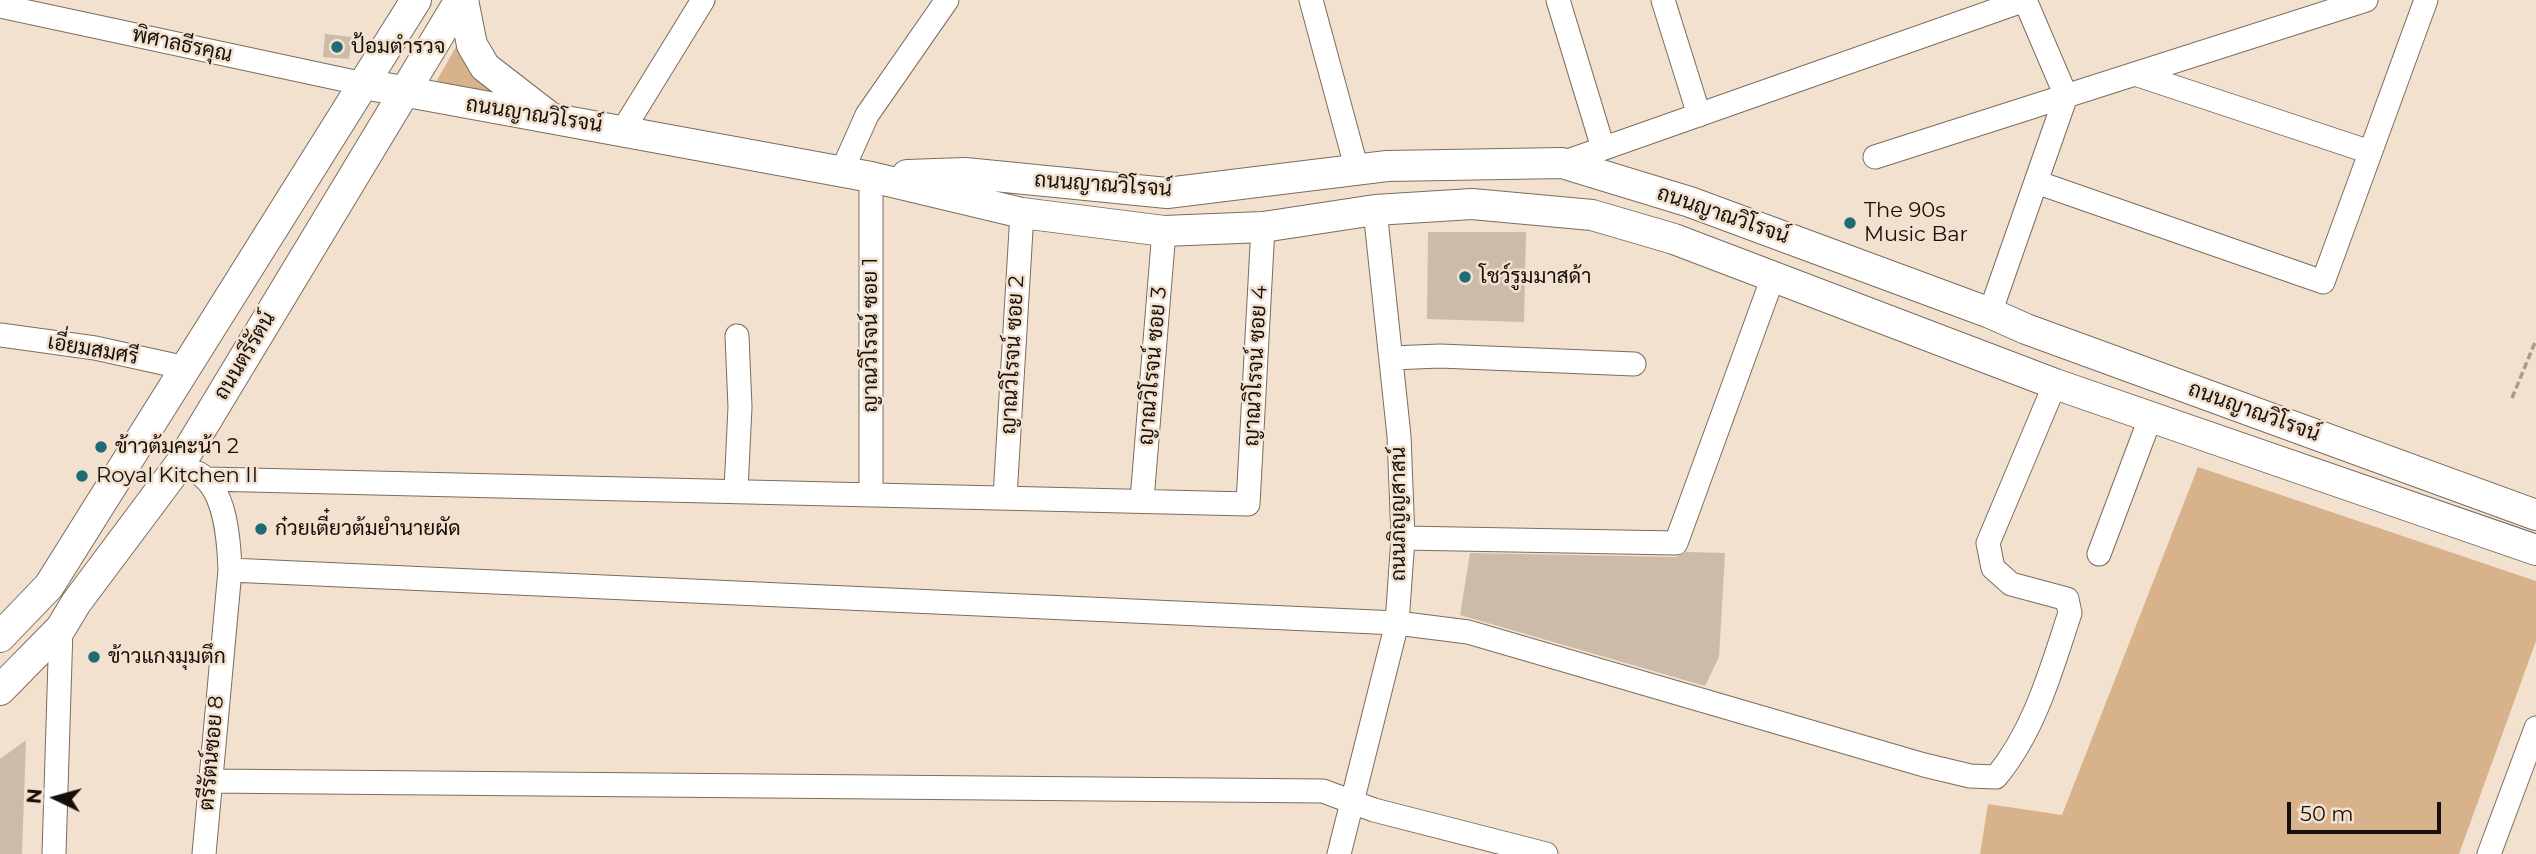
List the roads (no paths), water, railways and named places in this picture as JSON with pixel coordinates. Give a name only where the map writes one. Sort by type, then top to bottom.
[{"type":"main road","name":"ถนนตรีรัตน์","points":[[0,637],[49,586],[416,0]]},
{"type":"main road","name":"ถนนตรีรัตน์","points":[[0,690],[61,628],[76,603],[180,464],[403,93],[462,0]]},
{"type":"main road","points":[[462,0],[472,45],[485,67],[551,118]]},
{"type":"main road","name":"ถนนญาณวิโรจน์","points":[[364,84],[842,171],[1022,213],[1164,232],[1263,227],[1375,210],[1472,204],[1592,215],[1674,239],[2055,384],[2536,550]]},
{"type":"main road","name":"ถนนญาณวิโรจน์","points":[[871,177],[965,173],[1167,192],[1387,166],[1562,163],[1690,202],[1990,313],[2026,329],[2534,515]]},
{"type":"main road","points":[[1357,170],[1375,210]]},
{"type":"street","points":[[623,130],[703,0]]},
{"type":"street","points":[[842,171],[866,115],[947,0]]},
{"type":"street","points":[[1311,0],[1357,170]]},
{"type":"street","points":[[1558,0],[1604,148]]},
{"type":"street","points":[[1663,0],[1699,115]]},
{"type":"street","points":[[1562,163],[2025,0],[2066,96],[1990,313]]},
{"type":"street","points":[[2036,182],[2323,282],[2426,0]]},
{"type":"street","points":[[1875,157],[2356,2]]},
{"type":"street","name":"พิศาลธีรคุณ","points":[[0,6],[64,9],[364,84]]},
{"type":"street","points":[[2135,74],[2370,152]]},
{"type":"street","name":"ญาณวิโรจน์ ซอย 1","points":[[871,177],[871,493]]},
{"type":"street","name":"ถนนภิญญสาสน์","points":[[1339,854],[1396,623],[1403,538],[1391,358],[1375,210]]},
{"type":"street","name":"ญาณวิโรจน์ ซอย 2","points":[[1005,497],[1022,213]]},
{"type":"street","name":"ญาณวิโรจน์ ซอย 4","points":[[1142,500],[1248,504],[1263,227]]},
{"type":"street","name":"ญาณวิโรจน์ ซอย 3","points":[[1142,500],[1164,232]]},
{"type":"street","points":[[1403,538],[1676,543],[1773,277]]},
{"type":"street","name":"เอี่ยมสมศรี","points":[[0,335],[95,348],[186,368]]},
{"type":"street","points":[[736,490],[740,407],[737,336]]},
{"type":"street","points":[[1391,358],[1440,356],[1634,364]]},
{"type":"street","points":[[230,570],[1396,623],[1468,632],[1924,765],[1970,776],[1996,777],[2016,753],[2040,700],[2070,613],[2067,599],[2011,584],[1993,568],[1988,543],[2055,384]]},
{"type":"street","points":[[2099,554],[2151,416]]},
{"type":"street","points":[[180,464],[208,479],[1142,500]]},
{"type":"street","name":"ตรีรัตน์ซอย 8","points":[[204,854],[208,781],[230,570],[228,525],[208,479]]},
{"type":"street","points":[[54,854],[61,628]]},
{"type":"street","points":[[2489,854],[2536,728]]},
{"type":"street","points":[[208,781],[1323,791],[1353,802],[1546,854]]},
{"type":"place","name":"ป้อมตำรวจ","points":[[337,47]]},
{"type":"place","name":"The 90s Music Bar","points":[[1850,223]]},
{"type":"place","name":"โชว์รูมมาสด้า","points":[[1465,277]]},
{"type":"place","name":"ข้าวต้มคะน้า 2","points":[[101,447]]},
{"type":"place","name":"Royal Kitchen II","points":[[82,476]]},
{"type":"place","name":"ก๋วยเตี๋ยวต้มยำนายผัด","points":[[261,529]]},
{"type":"place","name":"ข้าวแกงมุมตึก","points":[[94,657]]}]
